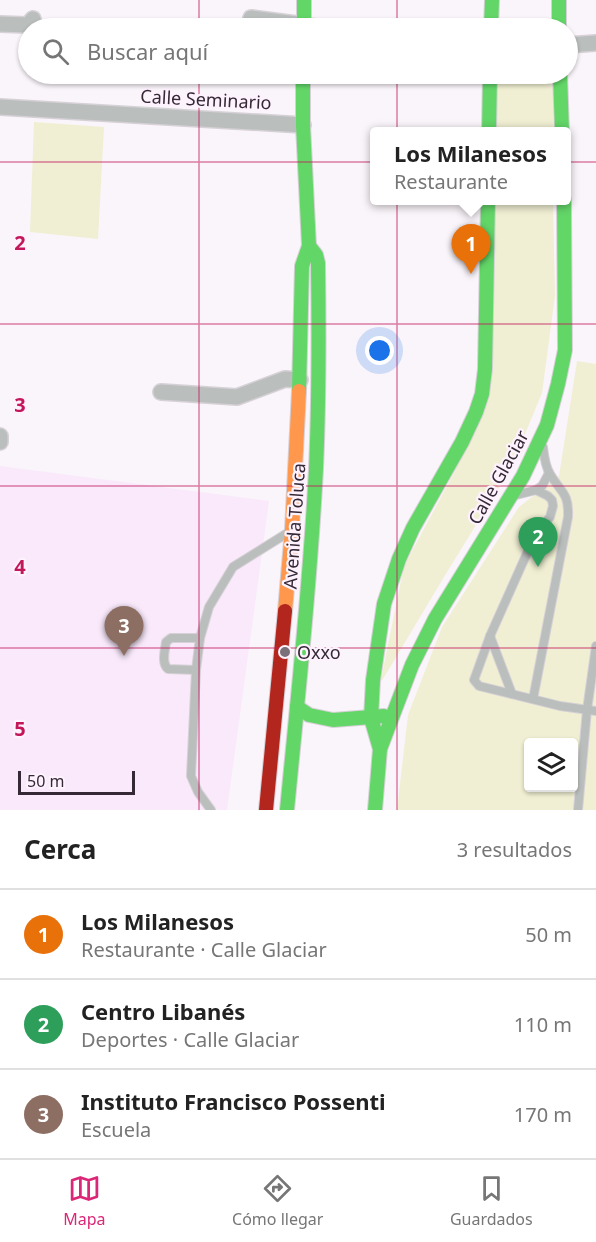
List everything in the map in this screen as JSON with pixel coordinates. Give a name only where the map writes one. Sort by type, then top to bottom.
[{"type":"street","points":[[304,0],[304,18]]},
{"type":"street","points":[[491,18],[492,0]]},
{"type":"street","points":[[559,0],[559,18]]},
{"type":"street","points":[[0,24],[18,25]]},
{"type":"street","points":[[578,44],[596,43]]},
{"type":"street","name":"Avenida Toluca","points":[[266,810],[292,530],[300,380],[302,266],[309,246],[303,84]]},
{"type":"street","points":[[489,127],[490,84]]},
{"type":"street","points":[[560,84],[562,127]]},
{"type":"street","name":"Calle Seminario","points":[[0,107],[303,124]]},
{"type":"street","name":"Calle Glaciar","points":[[380,748],[371,718],[384,604],[413,528],[462,442],[482,394],[485,369],[488,205]]},
{"type":"street","name":"Calle Glaciar","points":[[375,810],[380,748],[412,665],[435,619],[511,496],[542,437],[558,384],[565,350],[564,205]]},
{"type":"street","name":"Avenida Toluca","points":[[287,810],[316,486],[320,355],[318,263],[316,255],[309,246]]},
{"type":"street","points":[[161,392],[237,397],[285,379],[300,380]]},
{"type":"street","points":[[0,436],[0,442]]},
{"type":"street","points":[[297,707],[309,715],[333,720],[393,715]]},
{"type":"lane","points":[[533,699],[566,528],[568,505],[565,494],[549,473],[544,457],[542,437]]},
{"type":"lane","points":[[511,496],[536,490],[542,486],[549,473]]},
{"type":"lane","points":[[536,490],[552,500],[550,517],[536,533],[490,636],[474,680],[478,686],[560,706],[592,711]]},
{"type":"lane","points":[[553,506],[568,505]]},
{"type":"lane","points":[[211,810],[198,792],[191,776],[196,670],[200,638],[209,607],[233,567],[292,530]]},
{"type":"lane","points":[[490,636],[512,694]]},
{"type":"lane","points":[[196,670],[168,669],[164,664],[166,642],[171,638],[200,638]]},
{"type":"lane","points":[[578,810],[592,711],[596,646]]},
{"type":"shaded area","points":[[0,466],[269,501],[227,810],[0,810]]},
{"type":"green space","points":[[497,84],[553,84],[553,127],[496,127]]},
{"type":"green space","points":[[34,122],[104,127],[98,239],[30,232]]},
{"type":"green space","points":[[495,205],[553,205],[555,296],[542,393],[511,468],[380,684],[404,566],[455,471],[491,380]]},
{"type":"green space","points":[[577,361],[596,364],[596,810],[397,810],[408,715],[442,627],[519,507],[559,476]]},
{"type":"traffic: fast","points":[[304,0],[304,18]]},
{"type":"traffic: fast","points":[[491,18],[492,0]]},
{"type":"traffic: fast","points":[[559,0],[559,18]]},
{"type":"traffic: fast","points":[[299,391],[302,266],[309,246],[303,84]]},
{"type":"traffic: fast","points":[[489,127],[490,84]]},
{"type":"traffic: fast","points":[[560,84],[562,127]]},
{"type":"traffic: fast","points":[[380,749],[371,718],[373,680],[384,604],[399,559],[413,528],[462,442],[482,394],[485,369],[488,205]]},
{"type":"traffic: fast","points":[[375,810],[380,749],[412,665],[435,619],[523,476],[547,425],[565,350],[564,205]]},
{"type":"traffic: fast","points":[[287,810],[307,597],[316,469],[318,263],[316,255],[309,246]]},
{"type":"traffic: fast","points":[[297,707],[309,715],[333,720],[384,716]]},
{"type":"traffic: slow","points":[[285,611],[292,530],[299,391]]},
{"type":"traffic: jam","points":[[266,810],[285,611]]},
{"type":"place","name":"Los Milanesos","points":[[471,274]]},
{"type":"place","name":"Centro Libanés","points":[[538,567]]},
{"type":"place","name":"Oxxo","points":[[285,652]]},
{"type":"place","name":"Instituto Francisco Possenti","points":[[124,656]]}]
